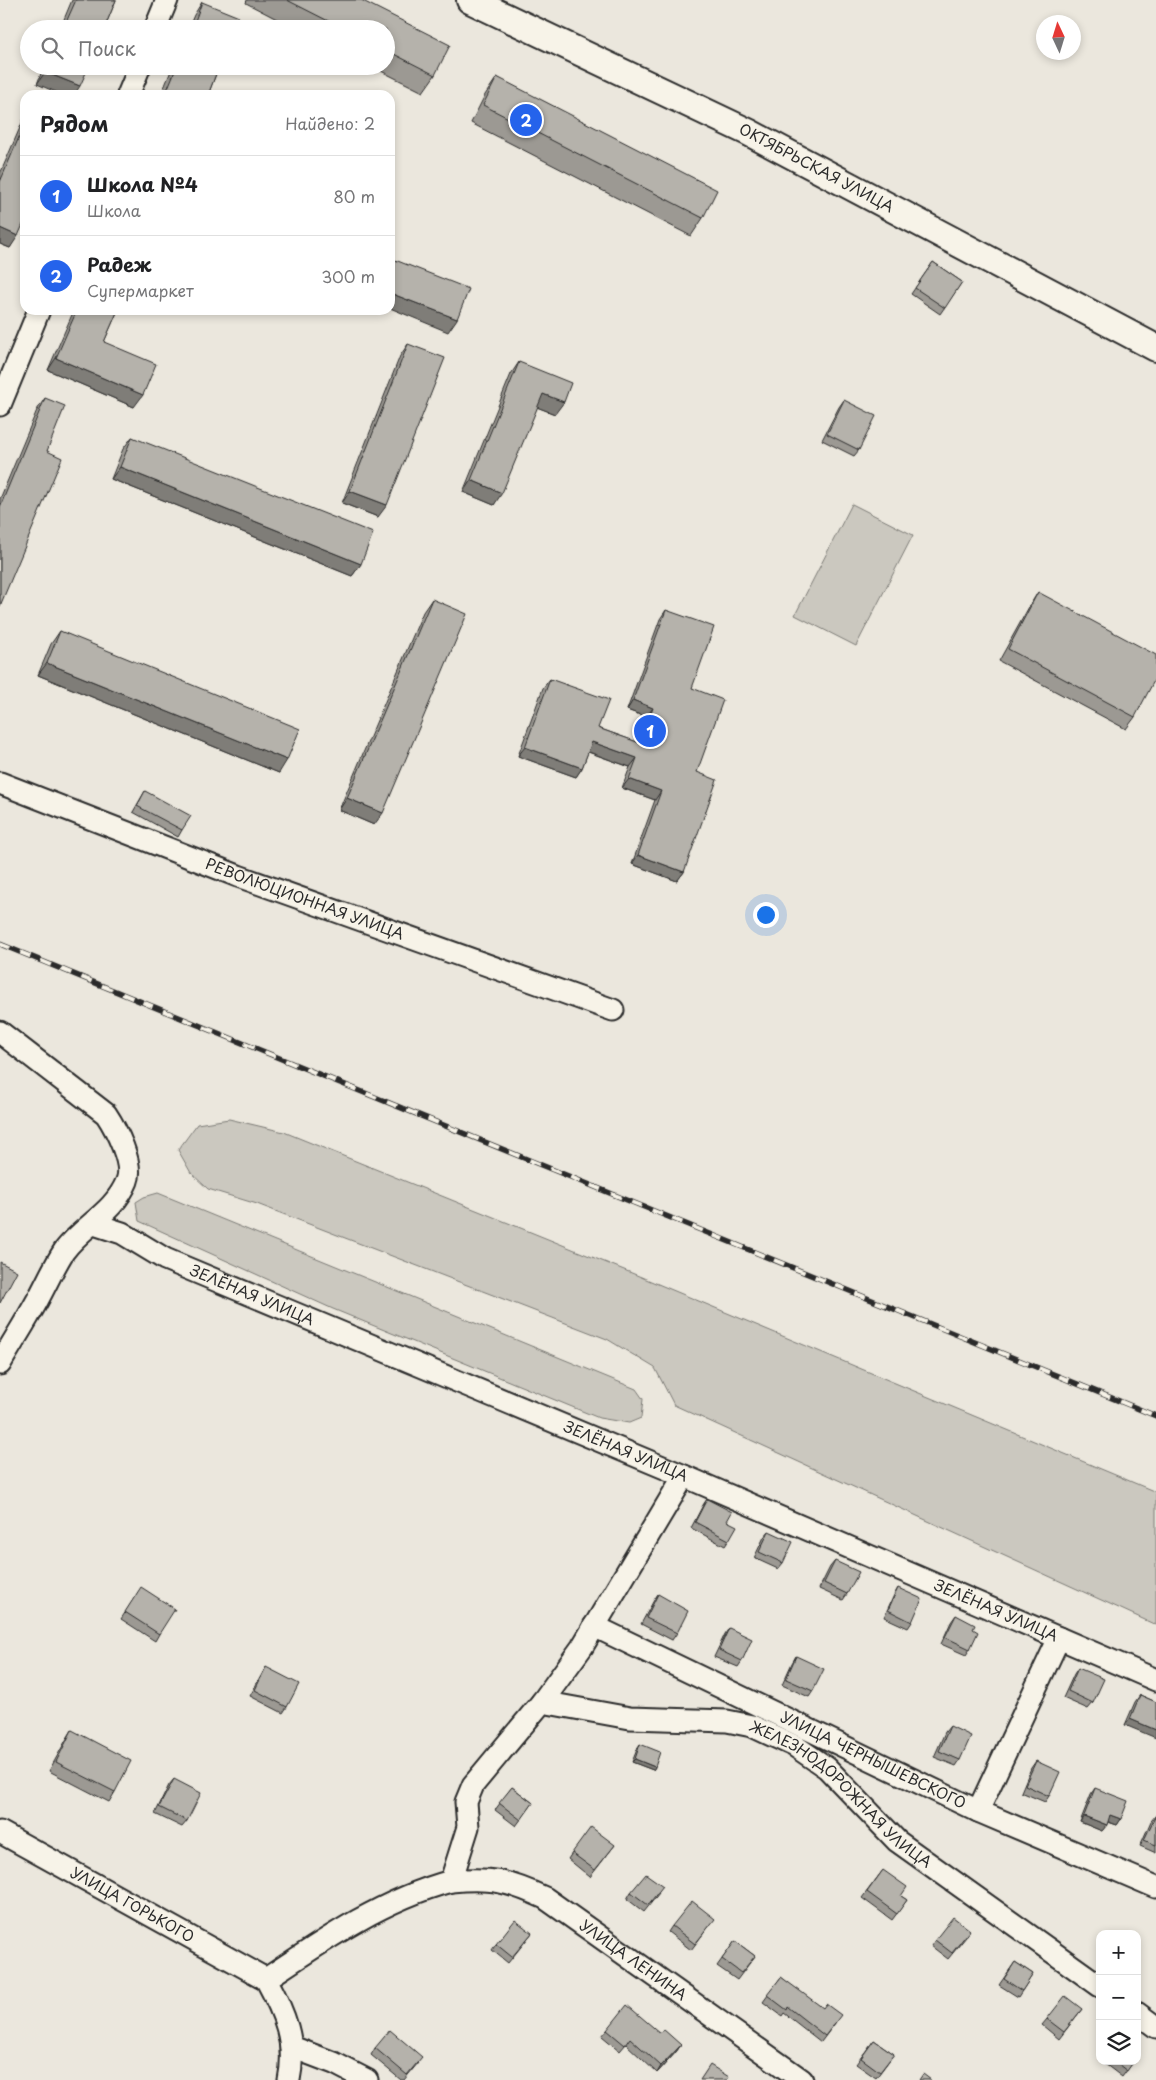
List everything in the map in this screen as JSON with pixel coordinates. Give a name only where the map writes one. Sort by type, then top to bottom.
[{"type":"main road","name":"ОКТЯБРЬСКАЯ УЛИЦА","points":[[470,0],[748,132],[1156,348]]},
{"type":"street","points":[[159,20],[167,0]]},
{"type":"street","points":[[130,90],[136,75]]},
{"type":"street","points":[[0,405],[37,315]]},
{"type":"street","name":"РЕВОЛЮЦИОННАЯ УЛИЦА","points":[[0,783],[238,876],[613,1010]]},
{"type":"street","points":[[0,1032],[106,1114],[116,1130],[127,1164],[127,1180],[109,1210],[94,1224],[81,1231],[64,1252],[0,1364]]},
{"type":"street","name":"ЗЕЛЁНАЯ УЛИЦА","points":[[94,1224],[122,1232],[164,1259],[684,1476],[1156,1680]]},
{"type":"street","points":[[451,1881],[468,1827],[466,1802],[473,1785],[542,1702],[582,1647],[684,1476]]},
{"type":"street","name":"УЛИЦА ЧЕРНЫШЕВСКОГО","points":[[594,1626],[978,1811],[1156,1887]]},
{"type":"street","points":[[978,1811],[1059,1638]]},
{"type":"street","name":"ЖЕЛЕЗНОДОРОЖНАЯ УЛИЦА","points":[[542,1702],[630,1718],[727,1721],[752,1726],[794,1746],[826,1768],[897,1841],[1096,1983]]},
{"type":"street","name":"УЛИЦА ГОРЬКОГО","points":[[0,1832],[266,1979]]},
{"type":"street","name":"УЛИЦА ЛЕНИНА","points":[[266,1979],[318,1944],[379,1908],[451,1881],[494,1879],[516,1884],[545,1898],[802,2080]]},
{"type":"street","points":[[266,1979],[282,2008],[291,2035],[293,2062],[289,2080]]},
{"type":"street","points":[[1141,2016],[1156,2027]]},
{"type":"street","points":[[292,2047],[334,2063],[367,2080]]},
{"type":"shaded area","points":[[852,504],[913,535],[856,646],[795,615]]},
{"type":"shaded area","points":[[229,1119],[284,1132],[634,1274],[1156,1492],[1156,1625],[674,1405],[655,1368],[607,1339],[257,1204],[208,1189],[191,1173],[178,1150],[197,1124]]},
{"type":"shaded area","points":[[158,1193],[636,1389],[643,1399],[641,1418],[629,1423],[599,1418],[333,1309],[139,1221],[136,1202],[144,1197]]},
{"type":"building","points":[[76,0],[116,0],[108,20],[67,20]]},
{"type":"building","points":[[287,0],[361,0],[450,45],[435,75],[395,55],[395,20],[326,20]]},
{"type":"building","points":[[202,2],[239,17],[238,20],[195,20]]},
{"type":"building","points":[[52,75],[85,75],[80,86]]},
{"type":"building","points":[[173,75],[216,75],[210,90],[167,90]]},
{"type":"building","points":[[497,77],[717,190],[703,218],[483,105]]},
{"type":"building","points":[[20,135],[20,231],[18,236],[0,228],[0,182]]},
{"type":"building","points":[[395,260],[469,289],[457,319],[395,295]]},
{"type":"building","points":[[933,262],[962,282],[945,308],[915,288]]},
{"type":"building","points":[[75,315],[116,315],[104,342],[156,364],[143,395],[56,358]]},
{"type":"building","points":[[408,344],[445,358],[387,505],[350,491]]},
{"type":"building","points":[[519,362],[571,383],[564,402],[543,394],[502,493],[471,480]]},
{"type":"building","points":[[45,398],[65,406],[47,451],[62,458],[0,606],[0,507]]},
{"type":"building","points":[[844,400],[876,416],[859,450],[827,434]]},
{"type":"building","points":[[132,437],[373,533],[361,564],[120,467]]},
{"type":"building","points":[[1038,592],[1156,655],[1156,677],[1135,717],[1008,649]]},
{"type":"building","points":[[432,599],[467,614],[383,813],[347,798]]},
{"type":"building","points":[[666,610],[714,627],[692,688],[723,700],[697,772],[717,780],[684,872],[638,855],[661,791],[629,779],[637,758],[592,742],[582,768],[525,747],[550,679],[609,700],[598,728],[640,743],[653,708],[633,700]]},
{"type":"building","points":[[60,631],[300,729],[287,760],[47,663]]},
{"type":"building","points":[[145,791],[191,816],[182,830],[137,806]]},
{"type":"building","points":[[0,1262],[17,1271],[0,1303]]},
{"type":"building","points":[[707,1499],[732,1512],[727,1521],[737,1526],[729,1540],[695,1522]]},
{"type":"building","points":[[769,1531],[793,1542],[783,1563],[759,1552]]},
{"type":"building","points":[[835,1561],[859,1572],[847,1594],[824,1583]]},
{"type":"building","points":[[141,1587],[175,1609],[159,1634],[125,1612]]},
{"type":"building","points":[[898,1588],[922,1599],[912,1622],[888,1610]]},
{"type":"building","points":[[658,1594],[688,1611],[677,1633],[646,1618]]},
{"type":"building","points":[[956,1615],[975,1625],[973,1629],[978,1632],[970,1649],[945,1637]]},
{"type":"building","points":[[729,1628],[752,1639],[742,1661],[719,1650]]},
{"type":"building","points":[[796,1656],[824,1669],[813,1691],[786,1679]]},
{"type":"building","points":[[266,1667],[299,1684],[287,1707],[255,1690]]},
{"type":"building","points":[[1078,1668],[1104,1679],[1093,1703],[1068,1691]]},
{"type":"building","points":[[1140,1695],[1156,1702],[1156,1730],[1130,1719]]},
{"type":"building","points":[[950,1726],[971,1736],[960,1760],[939,1751]]},
{"type":"building","points":[[72,1730],[131,1761],[115,1792],[56,1762]]},
{"type":"building","points":[[640,1744],[660,1752],[655,1767],[635,1759]]},
{"type":"building","points":[[1036,1761],[1060,1772],[1049,1796],[1025,1785]]},
{"type":"building","points":[[174,1779],[201,1793],[187,1821],[159,1807]]},
{"type":"building","points":[[512,1787],[533,1803],[521,1820],[499,1803]]},
{"type":"building","points":[[1095,1788],[1128,1801],[1121,1819],[1110,1815],[1107,1825],[1084,1816]]},
{"type":"building","points":[[1156,1815],[1156,1845],[1144,1840]]},
{"type":"building","points":[[591,1827],[615,1845],[595,1870],[572,1853]]},
{"type":"building","points":[[883,1870],[907,1887],[901,1896],[907,1900],[897,1914],[867,1892]]},
{"type":"building","points":[[646,1874],[663,1886],[648,1905],[631,1892]]},
{"type":"building","points":[[692,1901],[715,1919],[695,1944],[672,1926]]},
{"type":"building","points":[[953,1917],[970,1930],[952,1953],[935,1940]]},
{"type":"building","points":[[515,1920],[532,1933],[512,1957],[496,1944]]},
{"type":"building","points":[[735,1941],[755,1956],[741,1973],[722,1959]]},
{"type":"building","points":[[1015,1962],[1033,1974],[1022,1991],[1004,1979]]},
{"type":"building","points":[[781,1977],[823,2008],[826,2004],[841,2015],[825,2036],[788,2007],[787,2010],[767,1995]]},
{"type":"building","points":[[1065,1996],[1082,2009],[1064,2032],[1047,2019]]},
{"type":"building","points":[[627,2005],[660,2033],[663,2029],[681,2045],[661,2066],[630,2038],[625,2045],[607,2030]]},
{"type":"building","points":[[390,2030],[422,2057],[407,2075],[375,2048]]},
{"type":"building","points":[[874,2040],[894,2054],[880,2072],[861,2058]]},
{"type":"building","points":[[710,2065],[729,2077],[727,2080],[700,2080]]},
{"type":"building","points":[[1119,2065],[1131,2065],[1127,2071]]},
{"type":"building","points":[[923,2074],[931,2080],[919,2080]]},
{"type":"railway","points":[[0,944],[1156,1416]]},
{"type":"place","name":"Радеж","points":[[526,120]]},
{"type":"place","name":"Школа №4","points":[[650,731]]}]
